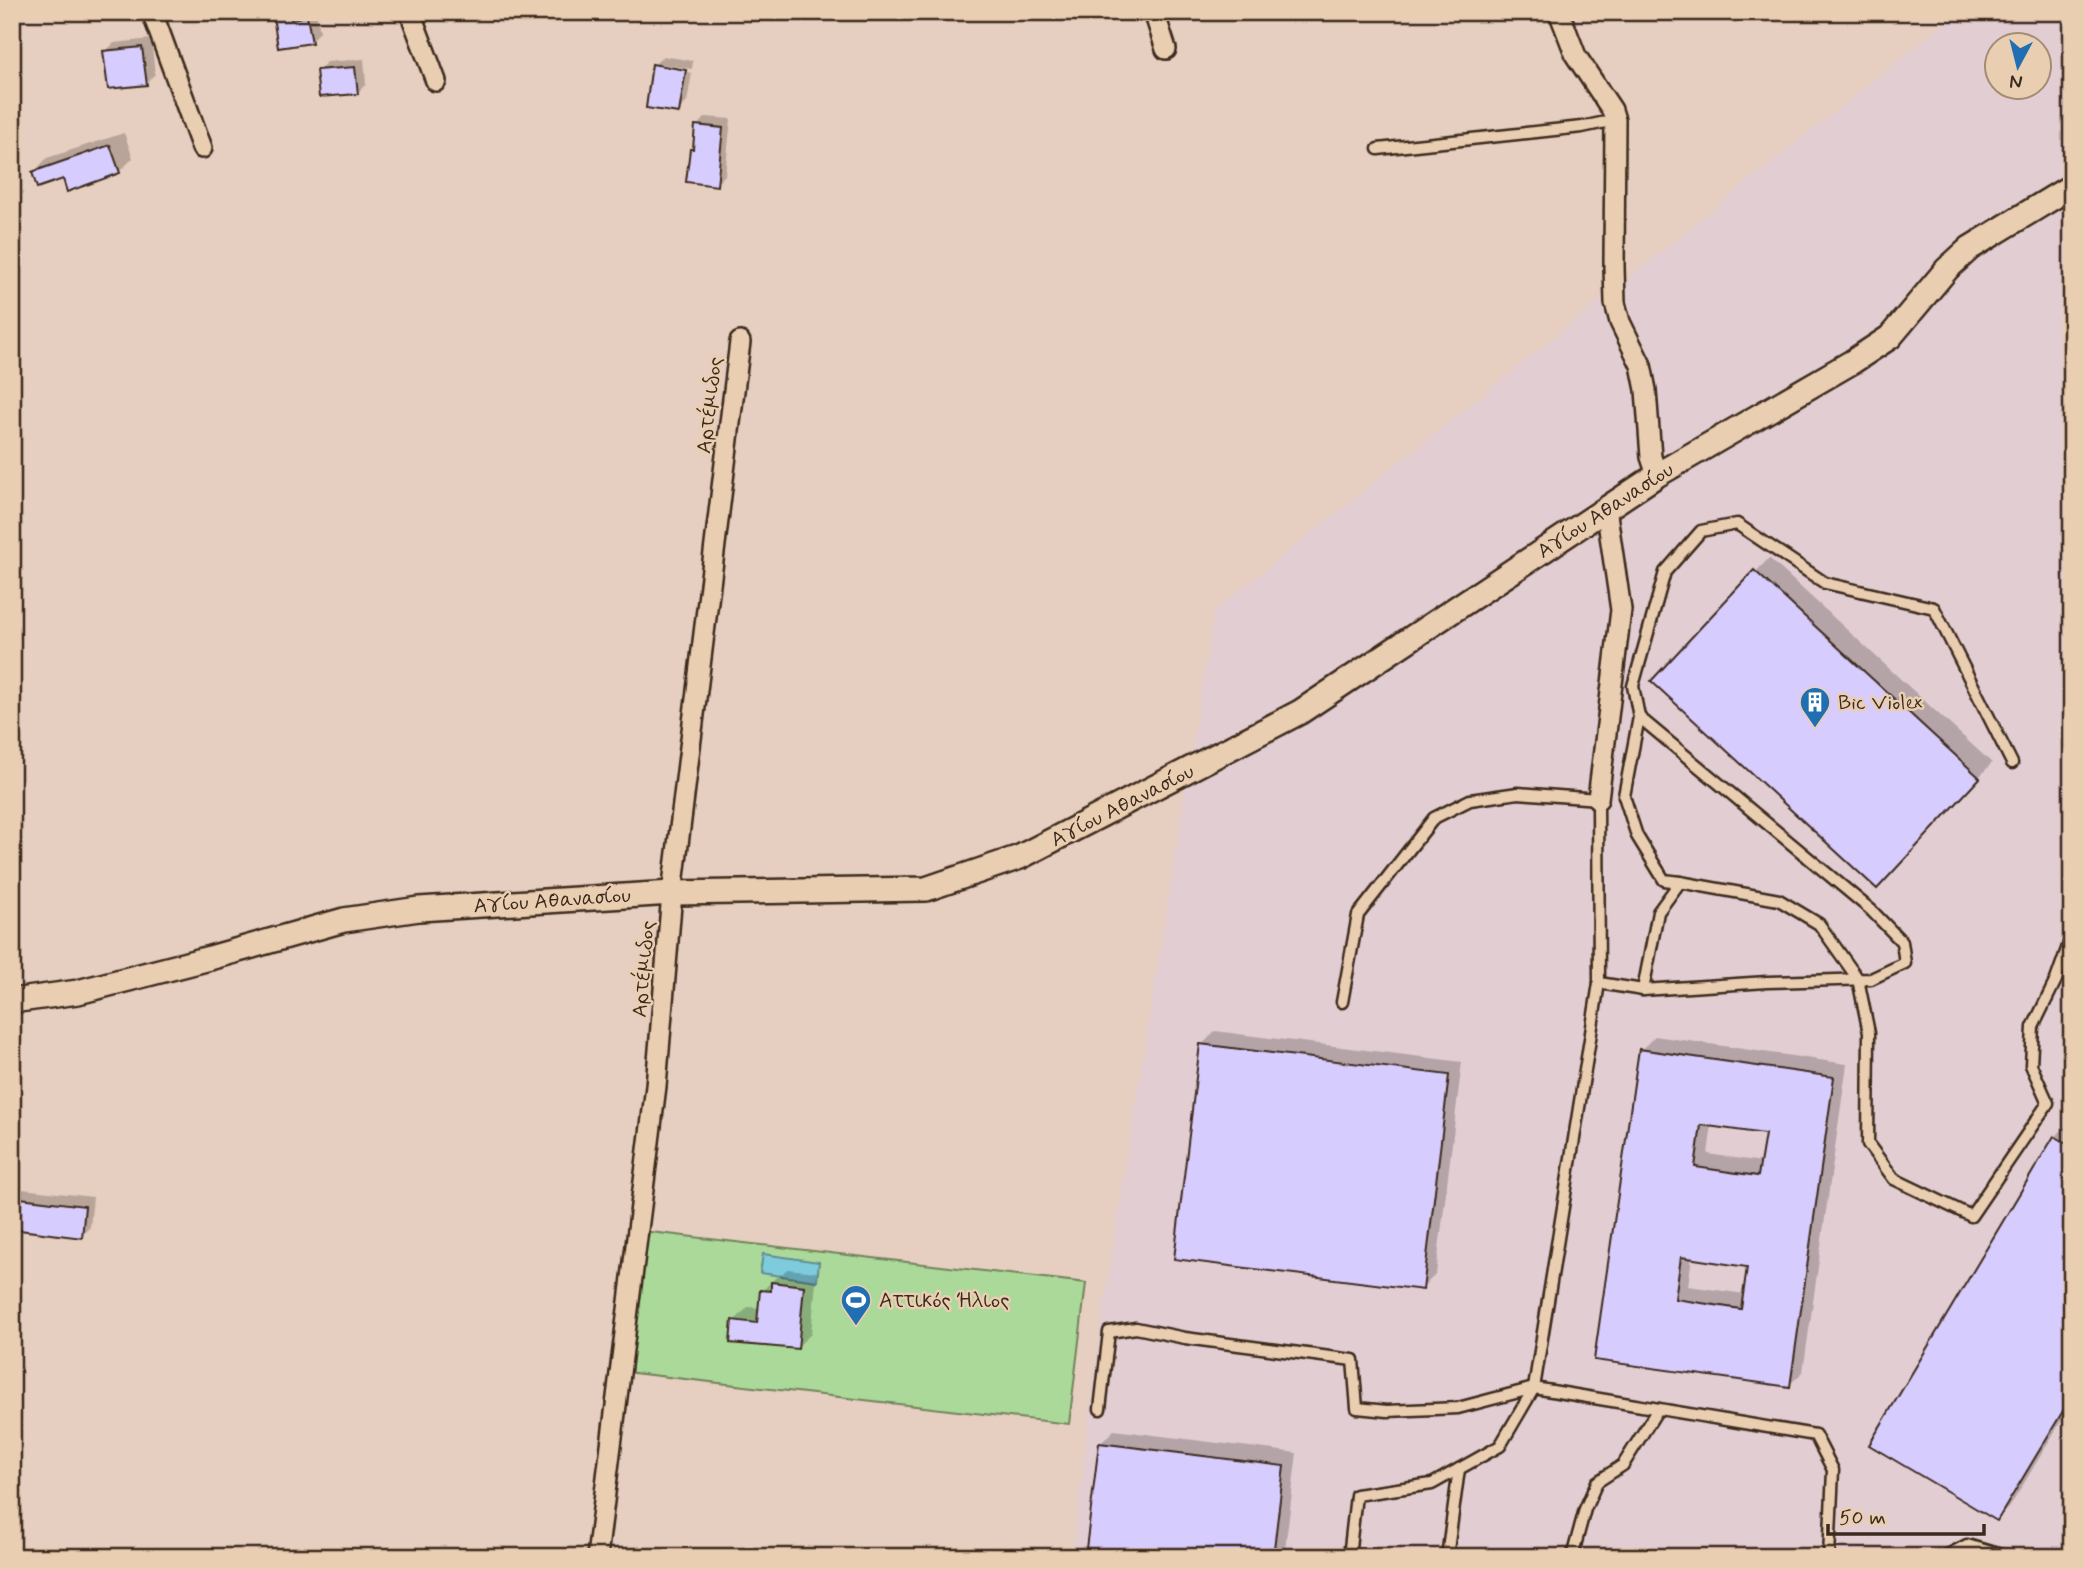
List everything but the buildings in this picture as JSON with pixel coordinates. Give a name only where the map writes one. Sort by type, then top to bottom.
[{"type":"street","points":[[411,12],[436,81]]},
{"type":"street","points":[[1153,12],[1166,49]]},
{"type":"street","points":[[1559,12],[1576,56],[1612,110],[1615,121],[1615,303],[1620,322],[1641,365],[1646,390],[1651,457],[1657,475]]},
{"type":"street","points":[[150,13],[202,148]]},
{"type":"street","name":"Αγίου Αθανασίου","points":[[12,1001],[78,992],[357,918],[419,909],[671,893],[926,889],[1020,857],[1300,712],[1657,475],[1852,362],[1890,337],[1947,269],[1970,248],[2072,186]]},
{"type":"street","name":"Αρτέμιδος","points":[[597,1557],[656,1086],[671,893],[740,342]]},
{"type":"street","points":[[1598,799],[1621,610],[1606,508]]},
{"type":"lane","points":[[1378,149],[1615,121]]},
{"type":"lane","points":[[2012,763],[1934,608],[1825,583],[1737,523],[1701,531],[1665,572],[1633,686],[1639,718],[1625,796],[1637,836],[1664,880],[1779,900],[1819,924],[1858,979],[1868,1033],[1868,1144],[1894,1179],[1971,1216],[2048,1103],[2031,1065],[2033,1027],[2056,980],[2072,935]]},
{"type":"lane","points":[[1599,983],[1643,990],[1871,979],[1905,963],[1902,942],[1871,910],[1639,718]]},
{"type":"lane","points":[[1342,1002],[1358,915],[1434,818],[1470,800],[1518,793],[1598,799],[1599,983],[1534,1388],[1500,1446],[1432,1484],[1356,1495],[1349,1557]]},
{"type":"lane","points":[[1643,990],[1658,912],[1680,882]]},
{"type":"lane","points":[[1100,1409],[1109,1332],[1136,1328],[1185,1338],[1353,1360],[1356,1408],[1387,1411],[1458,1408],[1534,1388],[1815,1434],[1833,1470],[1829,1557]]},
{"type":"lane","points":[[1572,1557],[1597,1482],[1623,1465],[1658,1409]]},
{"type":"lane","points":[[1447,1557],[1459,1469]]},
{"type":"lane","points":[[1944,1557],[1967,1545],[2008,1557]]},
{"type":"shaded area","points":[[1959,12],[2072,12],[2072,1557],[1072,1557],[1103,1310],[1214,611]]},
{"type":"green space","name":"Αττικός Ήλιος","points":[[642,1231],[1086,1283],[1069,1424],[626,1372]]},
{"type":"water","points":[[763,1254],[819,1262],[817,1281],[760,1273]]},
{"type":"place","name":"Bic Violex","points":[[1815,729]]},
{"type":"place","name":"Αττικός Ήλιος","points":[[856,1327]]}]
